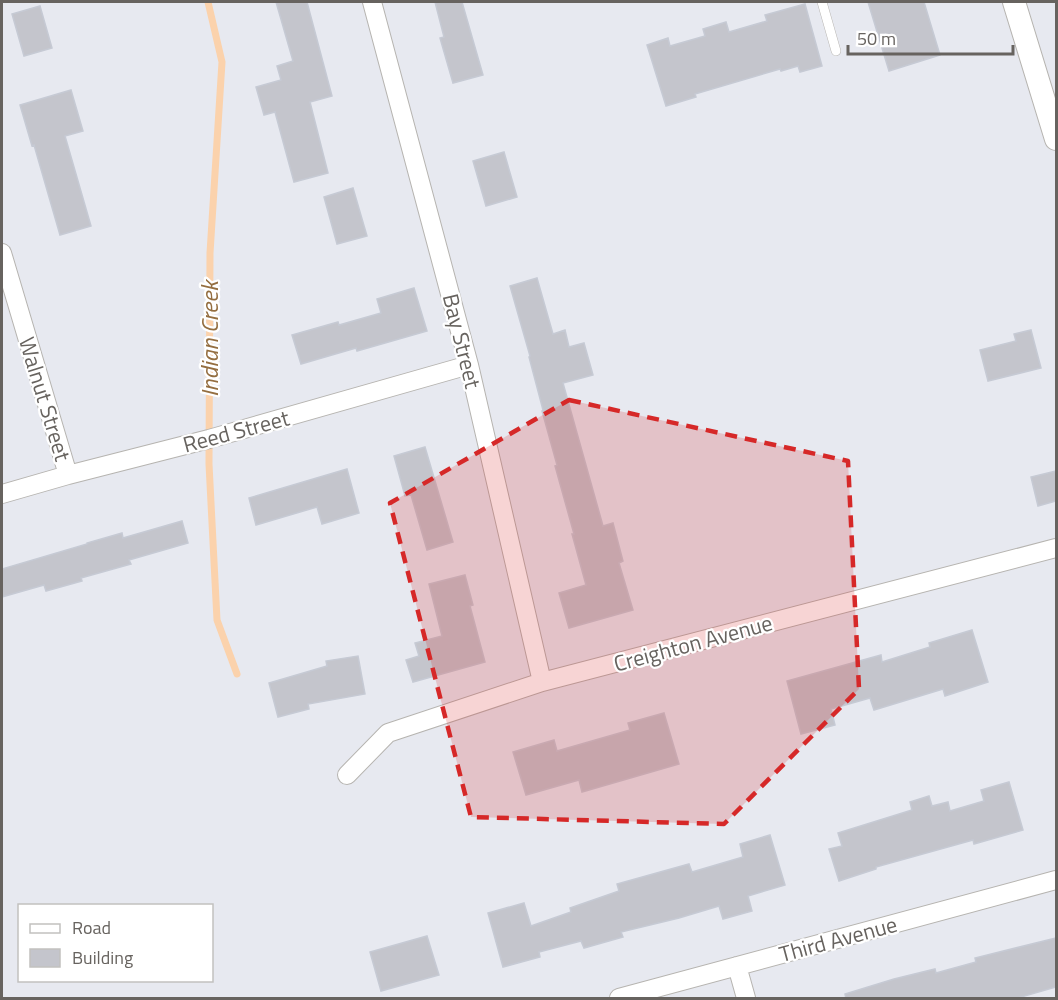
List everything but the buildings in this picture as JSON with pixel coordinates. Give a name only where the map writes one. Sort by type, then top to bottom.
[{"type":"street","name":"Bay Street","points":[[372,2],[469,365],[542,682]]},
{"type":"street","points":[[1014,2],[1056,139]]},
{"type":"street","name":"Walnut Street","points":[[2,253],[68,475]]},
{"type":"street","name":"Reed Street","points":[[2,494],[209,439],[469,365]]},
{"type":"street","name":"Creighton Avenue","points":[[347,775],[388,733],[542,682],[1056,548]]},
{"type":"street","name":"Third Avenue","points":[[619,999],[1056,880]]},
{"type":"street","points":[[736,966],[746,999]]},
{"type":"lane","points":[[822,2],[836,51]]},
{"type":"highlighted area","points":[[569,400],[848,461],[859,689],[724,824],[471,817],[390,503]]},
{"type":"waterway","name":"Indian Creek","points":[[208,2],[222,62],[210,253],[209,464],[217,620],[237,674]]}]
